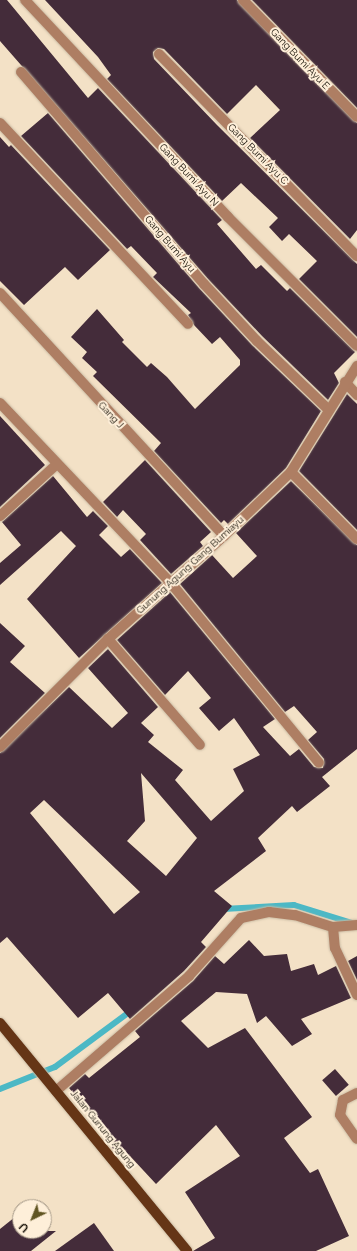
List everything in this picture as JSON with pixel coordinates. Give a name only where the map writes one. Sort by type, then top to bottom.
[{"type":"main road","name":"Jalan Gunung Agung","points":[[0,1023],[187,1251]]},
{"type":"street","name":"Gang Bumi Ayu N","points":[[25,0],[228,217],[357,346]]},
{"type":"street","name":"Gang Bumi Ayu E","points":[[243,0],[357,117]]},
{"type":"street","name":"Gang Bumi Ayu C","points":[[159,54],[357,256]]},
{"type":"street","name":"Gang Bumi Ayu","points":[[21,72],[257,341],[328,409]]},
{"type":"street","points":[[0,123],[188,324]]},
{"type":"street","name":"Gang J","points":[[0,293],[224,536]]},
{"type":"street","name":"Gunung Agung Gang Bumiayu","points":[[0,747],[108,639],[170,582],[224,536],[291,472],[328,409],[357,366]]},
{"type":"street","points":[[345,382],[357,395]]},
{"type":"street","points":[[0,403],[170,582],[319,763]]},
{"type":"street","points":[[0,516],[57,464]]},
{"type":"street","points":[[291,472],[357,540]]},
{"type":"street","points":[[108,639],[200,744]]},
{"type":"street","points":[[56,1091],[189,976],[241,918],[269,912],[294,915],[333,927],[357,925]]},
{"type":"street","points":[[333,927],[335,948],[357,996]]},
{"type":"street","points":[[357,1093],[343,1100],[340,1115],[357,1139]]},
{"type":"building","points":[[0,0],[7,0],[88,98],[98,88],[222,220],[217,224],[256,269],[261,265],[287,291],[290,288],[355,352],[334,373],[339,383],[328,400],[262,336],[209,280],[0,41]]},
{"type":"building","points":[[45,0],[237,0],[357,123],[357,230],[350,239],[250,138],[280,110],[256,85],[227,114],[164,49],[158,48],[153,52],[154,59],[217,125],[357,264],[357,337],[299,279],[317,261],[289,234],[282,241],[269,227],[278,218],[241,183],[222,201],[107,79],[111,75],[98,57]]},
{"type":"building","points":[[252,0],[357,0],[357,108]]},
{"type":"building","points":[[48,113],[199,288],[252,345],[321,411],[286,468],[228,524],[224,520],[221,523],[154,451],[161,443],[93,376],[97,372],[82,358],[87,352],[71,337],[97,309],[124,340],[122,342],[147,367],[151,363],[167,377],[195,409],[240,365],[240,360],[220,337],[212,344],[194,325],[188,315],[191,313],[153,277],[157,273],[131,246],[127,249],[21,136]]},
{"type":"building","points":[[0,137],[9,147],[11,145],[110,250],[78,280],[65,267],[24,305],[0,281]]},
{"type":"building","points":[[347,394],[357,404],[357,530],[299,471]]},
{"type":"building","points":[[0,416],[45,465],[0,507]]},
{"type":"building","points":[[145,460],[211,532],[200,542],[203,546],[171,574],[140,540],[146,534],[123,510],[117,517],[103,502]]},
{"type":"building","points":[[53,476],[87,517],[93,511],[108,526],[99,535],[121,557],[130,549],[162,583],[79,658],[27,599],[76,546],[61,531],[0,585],[0,563],[21,545],[2,522]]},
{"type":"building","points":[[291,481],[357,545],[357,749],[322,777],[330,786],[297,812],[292,806],[258,838],[266,851],[214,891],[232,906],[201,942],[206,947],[184,971],[130,1019],[108,993],[78,1018],[7,937],[0,943],[0,753],[69,687],[112,728],[128,713],[88,668],[108,649],[158,707],[141,723],[154,735],[148,742],[183,770],[175,780],[211,821],[244,791],[233,769],[260,755],[234,718],[219,731],[199,708],[211,698],[188,671],[165,695],[117,640],[170,592],[275,719],[263,727],[290,756],[299,749],[314,767],[323,768],[324,759],[308,740],[317,732],[294,706],[285,712],[180,584],[212,555],[233,578],[257,556],[236,533]],"holes":[[[141,773],[197,838],[166,876],[127,841],[145,821]],[[44,800],[140,892],[114,914],[30,813]]]},
{"type":"building","points":[[0,623],[25,646],[10,662],[45,693],[0,738]]},
{"type":"building","points":[[249,940],[264,956],[287,954],[291,971],[314,964],[318,975],[336,966],[351,998],[301,1019],[312,1034],[292,1046],[266,1016],[257,1023],[247,994],[216,992],[181,1021],[208,1048],[245,1028],[312,1117],[284,1138],[310,1173],[318,1169],[349,1236],[316,1251],[193,1251],[215,1238],[185,1192],[240,1156],[216,1125],[156,1184],[130,1156],[124,1161],[108,1143],[110,1141],[96,1120],[69,1088],[85,1074],[89,1078],[140,1037],[135,1031],[193,981],[215,956],[224,964]]},
{"type":"building","points":[[357,956],[357,980],[348,961]]},
{"type":"building","points":[[335,1069],[349,1085],[336,1096],[322,1080]]},
{"type":"building","points":[[12,1219],[12,1239],[46,1239],[31,1251],[0,1251],[0,1229]]},
{"type":"building","points":[[94,1223],[114,1251],[55,1251]]},
{"type":"waterway","points":[[223,909],[294,905],[352,923]]},
{"type":"waterway","points":[[0,1089],[55,1067],[132,1010]]}]
